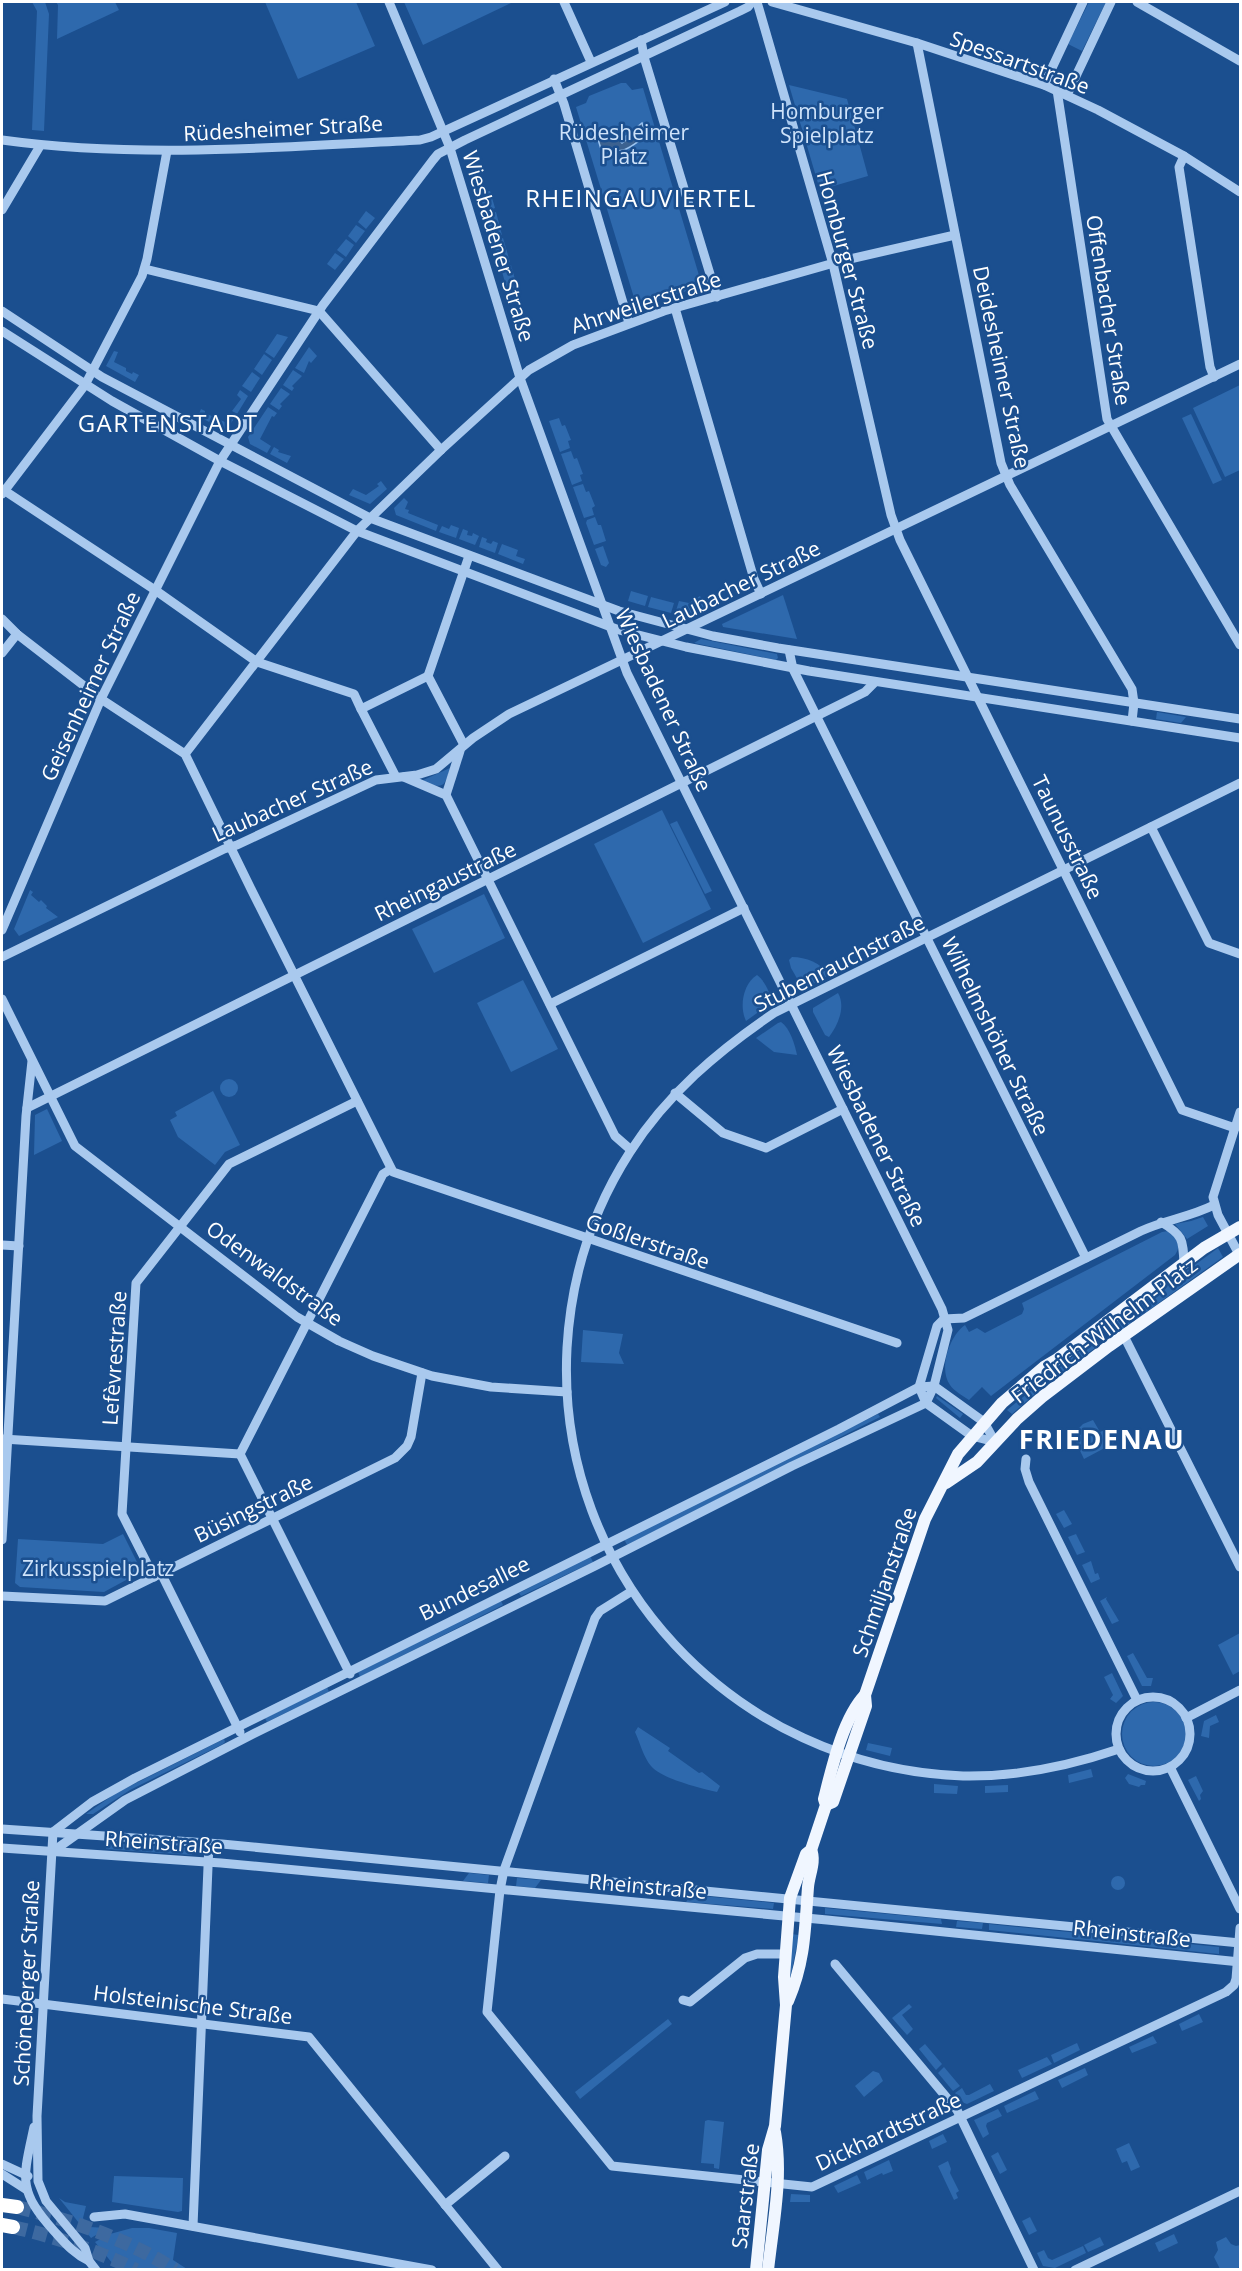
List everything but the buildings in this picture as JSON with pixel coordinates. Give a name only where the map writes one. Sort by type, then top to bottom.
[{"type":"highway","points":[[2,2205],[16,2207]]},
{"type":"main road","points":[[1228,1234],[1240,1227]]},
{"type":"main road","name":"Friedrich-Wilhelm-Platz","points":[[972,1436],[1002,1403],[1044,1367],[1228,1234]]},
{"type":"main road","name":"Friedrich-Wilhelm-Platz","points":[[995,1442],[1035,1403],[1124,1336],[1240,1255]]},
{"type":"main road","name":"Schmiljanstraße","points":[[790,1898],[806,1854],[811,1850],[826,1805],[824,1798],[849,1757],[866,1706],[865,1695],[925,1519],[960,1451],[972,1436]]},
{"type":"main road","name":"Schmiljanstraße","points":[[945,1484],[977,1462],[995,1442]]},
{"type":"main road","name":"Schmiljanstraße","points":[[807,1918],[813,1856],[811,1850]]},
{"type":"main road","name":"Saarstraße","points":[[756,2270],[778,2151],[775,2128],[786,2004],[784,1977],[790,1898]]},
{"type":"main road","name":"Saarstraße","points":[[786,2004],[802,1962],[807,1918]]},
{"type":"main road","name":"Saarstraße","points":[[768,2270],[771,2183]]},
{"type":"street","name":"Wiesbadener Straße","points":[[389,2],[444,130],[520,378],[622,661],[939,1301],[944,1319]]},
{"type":"street","points":[[564,2],[591,62]]},
{"type":"street","name":"Rüdesheimer Straße","points":[[2,140],[40,146],[167,151],[420,140],[725,2]]},
{"type":"street","points":[[229,446],[319,311],[433,160],[450,148],[741,11],[752,2]]},
{"type":"street","name":"Homburger Straße","points":[[757,2],[833,264],[896,529]]},
{"type":"street","name":"Spessartstraße","points":[[772,2],[916,43],[1057,90],[1184,156],[1240,192]]},
{"type":"street","points":[[1044,85],[1083,2]]},
{"type":"street","points":[[1067,95],[1111,2]]},
{"type":"street","points":[[1137,2],[1240,61]]},
{"type":"street","points":[[641,40],[644,57],[717,297]]},
{"type":"street","name":"Deidesheimer Straße","points":[[916,43],[1005,477],[1132,689],[1134,703]]},
{"type":"street","points":[[554,79],[561,95],[629,323]]},
{"type":"street","name":"Offenbacher Straße","points":[[1057,90],[1107,419],[1240,645]]},
{"type":"street","points":[[2,210],[40,146]]},
{"type":"street","points":[[167,151],[145,269],[85,385],[2,491],[155,590],[257,662],[354,694],[399,776],[446,795],[615,1136],[631,1150]]},
{"type":"street","points":[[1184,156],[1179,167],[1210,367],[1214,377]]},
{"type":"street","name":"Ahrweilerstraße","points":[[357,531],[520,378],[573,345],[675,308],[833,264],[955,235]]},
{"type":"street","points":[[145,269],[319,311],[441,450]]},
{"type":"street","points":[[675,308],[751,569],[761,594]]},
{"type":"street","points":[[2,310],[92,371],[229,446],[370,518],[601,605],[713,636],[789,650],[1240,719]]},
{"type":"street","points":[[2,331],[85,385],[220,461],[357,531],[609,626],[663,642],[793,669],[1240,738]]},
{"type":"street","name":"Laubacher Straße","points":[[2,957],[230,847],[376,780],[430,771],[442,765],[462,747],[509,714],[1240,364]]},
{"type":"street","name":"Geisenheimer Straße","points":[[2,930],[101,699],[229,446]]},
{"type":"street","name":"Taunusstraße","points":[[896,529],[1182,1110],[1235,1128]]},
{"type":"street","points":[[185,753],[357,531]]},
{"type":"street","points":[[361,709],[428,676],[469,556]]},
{"type":"street","points":[[2,619],[17,634],[101,699],[185,753],[391,1169],[383,1174],[240,1454]]},
{"type":"street","points":[[2,653],[17,634]]},
{"type":"street","name":"Wilhelmshöher Straße","points":[[789,650],[793,669],[1086,1258]]},
{"type":"street","points":[[428,676],[462,747],[446,795]]},
{"type":"street","name":"Rheingaustraße","points":[[27,1108],[865,692],[876,682]]},
{"type":"street","points":[[1132,721],[1134,703]]},
{"type":"street","name":"Stubenrauchstraße","points":[[1119,1749],[1054,1767],[996,1775],[965,1776],[925,1772],[849,1757],[772,1723],[715,1683],[668,1638],[632,1591],[590,1507],[580,1474],[571,1429],[567,1392],[570,1312],[576,1280],[588,1239],[602,1204],[631,1150],[675,1093],[744,1034],[774,1013],[1240,783]]},
{"type":"street","points":[[1151,827],[1209,943],[1240,954]]},
{"type":"street","points":[[550,1004],[744,908]]},
{"type":"street","name":"Odenwaldstraße","points":[[2,999],[75,1146],[307,1323],[364,1352],[423,1373],[491,1387],[567,1392]]},
{"type":"street","points":[[2,1540],[5,1439],[32,1060]]},
{"type":"street","points":[[675,1093],[723,1133],[766,1148],[843,1109]]},
{"type":"street","name":"Lefèvrestraße","points":[[244,1740],[157,1575],[122,1514],[136,1282],[229,1164],[357,1101]]},
{"type":"street","points":[[1240,1112],[1214,1189],[1214,1205],[1240,1255]]},
{"type":"street","name":"Goßlerstraße","points":[[391,1169],[396,1174],[897,1343]]},
{"type":"street","points":[[995,1442],[972,1436],[926,1403],[918,1387],[937,1326],[944,1319],[964,1318],[1161,1222],[1185,1217],[1214,1205]]},
{"type":"street","name":"Friedrich-Wilhelm-Platz","points":[[1161,1222],[1180,1235],[1184,1246],[1184,1264]]},
{"type":"street","points":[[2,1245],[19,1246]]},
{"type":"street","points":[[926,1403],[934,1386],[948,1330],[944,1319]]},
{"type":"street","points":[[1124,1336],[1240,1567]]},
{"type":"street","name":"Büsingstraße","points":[[2,1596],[105,1601],[395,1458],[411,1437],[423,1373]]},
{"type":"street","points":[[918,1387],[934,1386],[984,1422],[995,1442]]},
{"type":"street","name":"Bundesallee","points":[[53,1832],[92,1802],[119,1786],[852,1422],[918,1387]]},
{"type":"street","name":"Bundesallee","points":[[52,1852],[119,1803],[792,1466],[926,1403]]},
{"type":"street","points":[[5,1439],[240,1454]]},
{"type":"street","points":[[240,1454],[355,1684]]},
{"type":"street","points":[[1026,1459],[1024,1469],[1029,1482],[1137,1700]]},
{"type":"street","name":"Dickhardtstraße","points":[[632,1591],[600,1611],[595,1618],[504,1870],[487,2012],[612,2166],[812,2187],[1226,1992],[1234,1985],[1239,1962],[1240,1928]]},
{"type":"street","points":[[1186,1718],[1240,1690]]},
{"type":"street","points":[[1148,1697],[1162,1698],[1176,1704],[1186,1718],[1190,1732],[1188,1745],[1182,1757],[1170,1767],[1154,1771],[1138,1767],[1125,1758],[1119,1749],[1116,1738],[1118,1724],[1124,1711],[1137,1700],[1148,1697]]},
{"type":"street","points":[[1170,1767],[1240,1909]]},
{"type":"street","name":"Rheinstraße","points":[[3,1828],[210,1843],[504,1870],[1240,1943]]},
{"type":"street","name":"Schöneberger Straße","points":[[38,2181],[37,2116],[53,1832]]},
{"type":"street","points":[[193,2226],[210,1843]]},
{"type":"street","name":"Rheinstraße","points":[[2,1848],[208,1862],[807,1918],[1239,1962]]},
{"type":"street","points":[[948,1933],[950,1914]]},
{"type":"street","points":[[683,2000],[690,2002],[745,1958],[757,1954],[785,1954]]},
{"type":"street","points":[[836,1964],[961,2116],[1034,2270]]},
{"type":"street","name":"Holsteinische Straße","points":[[2,1999],[310,2038],[498,2270]]},
{"type":"street","name":"Schöneberger Straße","points":[[24,2174],[37,2116]]},
{"type":"street","points":[[445,2205],[505,2156]]},
{"type":"street","points":[[2,2164],[38,2181],[46,2201],[85,2248],[89,2261],[96,2270]]},
{"type":"street","points":[[2,2174],[27,2190]]},
{"type":"street","points":[[24,2174],[27,2190],[39,2214],[76,2255],[89,2261]]},
{"type":"street","points":[[27,2190],[38,2181]]},
{"type":"street","points":[[1075,2270],[1240,2191]]},
{"type":"street","points":[[94,2217],[125,2214],[432,2270]]},
{"type":"green space","points":[[32,2],[45,2],[49,14],[44,131],[32,130],[37,11]]},
{"type":"green space","points":[[56,2],[115,2],[119,10],[57,39],[58,5]]},
{"type":"green space","points":[[265,2],[356,2],[375,46],[298,79]]},
{"type":"green space","points":[[404,2],[513,2],[423,45]]},
{"type":"green space","points":[[1089,2],[1106,2],[1082,51],[1068,44]]},
{"type":"green space","name":"Rüdesheimer Platz","points":[[626,83],[632,90],[643,88],[701,282],[697,288],[642,304],[635,301],[576,107],[586,103],[589,96]]},
{"type":"green space","name":"Homburger Spielplatz","points":[[789,85],[847,99],[868,176],[820,190]]},
{"type":"green space","points":[[483,188],[484,192],[490,191],[495,208],[485,212],[478,190]]},
{"type":"green space","points":[[366,211],[375,218],[366,229],[358,222]]},
{"type":"green space","points":[[496,212],[502,235],[492,238],[485,215]]},
{"type":"green space","points":[[356,225],[365,231],[356,243],[348,236]]},
{"type":"green space","points":[[503,238],[510,262],[500,265],[493,241]]},
{"type":"green space","points":[[346,239],[354,245],[346,257],[337,250]]},
{"type":"green space","points":[[335,253],[344,259],[335,270],[327,264]]},
{"type":"green space","points":[[511,265],[518,290],[508,293],[501,268]]},
{"type":"green space","points":[[277,334],[288,337],[274,358],[265,352]]},
{"type":"green space","points":[[309,347],[317,356],[311,363],[309,361],[304,373],[295,368]]},
{"type":"green space","points":[[114,351],[118,352],[114,362],[126,368],[126,371],[139,375],[135,382],[106,366]]},
{"type":"green space","points":[[264,354],[272,360],[262,375],[254,369]]},
{"type":"green space","points":[[293,370],[302,376],[292,386],[294,388],[292,391],[283,385]]},
{"type":"green space","points":[[252,372],[260,378],[251,392],[242,386]]},
{"type":"green space","points":[[1240,385],[1240,470],[1225,477],[1193,408]]},
{"type":"green space","points":[[281,388],[290,394],[280,404],[282,406],[279,410],[270,404]]},
{"type":"green space","points":[[240,390],[248,396],[237,414],[232,411],[241,399],[237,395]]},
{"type":"green space","points":[[268,407],[277,413],[274,417],[272,416],[260,439],[271,446],[267,453],[250,444],[248,437]]},
{"type":"green space","points":[[201,409],[225,422],[230,414],[235,417],[226,431],[198,416]]},
{"type":"green space","points":[[1191,414],[1222,480],[1213,484],[1182,418]]},
{"type":"green space","points":[[559,418],[562,426],[565,425],[571,440],[568,441],[570,448],[560,452],[549,421]]},
{"type":"green space","points":[[274,447],[279,450],[278,452],[291,456],[287,463],[270,454]]},
{"type":"green space","points":[[571,451],[574,459],[577,458],[583,474],[580,475],[582,481],[572,485],[561,454]]},
{"type":"green space","points":[[381,481],[387,489],[370,504],[349,495],[353,489],[366,495],[379,486],[377,484]]},
{"type":"green space","points":[[583,484],[586,492],[589,491],[595,506],[592,508],[594,515],[584,518],[573,487]]},
{"type":"green space","points":[[404,498],[408,502],[405,509],[409,510],[408,513],[438,525],[436,531],[396,515],[394,508]]},
{"type":"green space","points":[[595,517],[598,525],[601,525],[606,541],[594,545],[586,523],[587,520]]},
{"type":"green space","points":[[451,525],[459,528],[456,538],[439,532],[442,526],[449,529]]},
{"type":"green space","points":[[463,529],[468,531],[467,535],[472,536],[473,533],[479,536],[475,545],[459,539]]},
{"type":"green space","points":[[482,537],[491,544],[493,541],[498,543],[495,553],[479,547]]},
{"type":"green space","points":[[502,544],[518,550],[516,556],[525,559],[523,564],[498,554]]},
{"type":"green space","points":[[603,546],[609,563],[606,567],[601,565],[595,549]]},
{"type":"green space","points":[[631,591],[648,596],[645,606],[628,601]]},
{"type":"green space","points":[[783,595],[797,639],[723,627],[722,624]]},
{"type":"green space","points":[[700,596],[706,608],[686,617],[675,614],[679,601],[689,603]]},
{"type":"green space","points":[[651,597],[674,603],[671,613],[648,607]]},
{"type":"green space","points":[[701,639],[777,654],[778,658],[776,660],[694,643]]},
{"type":"green space","points":[[1157,712],[1186,717],[1181,723],[1156,719]]},
{"type":"green space","points":[[450,768],[444,784],[438,786],[421,781]]},
{"type":"green space","points":[[662,810],[711,909],[643,943],[594,844]]},
{"type":"green space","points":[[677,821],[712,891],[705,894],[670,824]]},
{"type":"green space","points":[[30,890],[33,892],[31,895],[39,902],[41,900],[47,906],[46,908],[58,917],[19,936],[14,929]]},
{"type":"green space","points":[[484,894],[505,938],[434,973],[412,929]]},
{"type":"green space","points":[[792,957],[813,962],[829,975],[806,988],[802,987],[791,968],[789,960]]},
{"type":"green space","points":[[757,975],[767,987],[771,1003],[746,1021],[743,1009],[744,996],[748,984]]},
{"type":"green space","points":[[523,980],[558,1049],[511,1072],[477,1003]]},
{"type":"green space","points":[[838,993],[841,1004],[840,1016],[829,1037],[825,1035],[813,1008]]},
{"type":"green space","points":[[781,1022],[789,1032],[797,1055],[774,1052],[756,1038]]},
{"type":"green space","points":[[229,1079],[235,1082],[238,1088],[235,1094],[229,1097],[223,1094],[220,1088],[223,1082]]},
{"type":"green space","points":[[213,1091],[240,1145],[225,1152],[215,1165],[178,1137],[170,1120],[177,1116],[175,1112]]},
{"type":"green space","points":[[47,1109],[62,1141],[34,1155],[35,1115]]},
{"type":"green space","points":[[1203,1217],[1208,1226],[1187,1239],[1175,1224],[1191,1221]]},
{"type":"green space","points":[[1168,1231],[1177,1242],[1178,1248],[1175,1255],[991,1396],[982,1387],[969,1400],[950,1385],[945,1370],[947,1353],[955,1336],[965,1325],[969,1332],[977,1328],[985,1333],[1022,1314],[1024,1309],[1022,1303]]},
{"type":"green space","points":[[1218,1248],[1223,1257],[1114,1335],[1110,1327]]},
{"type":"green space","points":[[583,1330],[623,1334],[619,1353],[624,1364],[581,1362]]},
{"type":"green space","points":[[1091,1342],[1095,1348],[1051,1380],[1012,1414],[1007,1410]]},
{"type":"green space","points":[[937,1396],[963,1414],[960,1418],[936,1398]]},
{"type":"green space","points":[[878,1414],[880,1417],[627,1545],[624,1539]]},
{"type":"green space","points":[[1093,1420],[1100,1432],[1107,1429],[1114,1443],[1084,1459],[1073,1436],[1083,1424]]},
{"type":"green space","points":[[1064,1510],[1072,1524],[1064,1528],[1056,1514]]},
{"type":"green space","name":"Zirkusspielplatz","points":[[123,1534],[140,1568],[139,1573],[104,1592],[20,1587],[15,1583],[18,1539],[103,1544]]},
{"type":"green space","points":[[1076,1534],[1085,1552],[1077,1555],[1068,1537]]},
{"type":"green space","points":[[590,1556],[593,1562],[521,1596],[519,1593]]},
{"type":"green space","points":[[1091,1561],[1095,1574],[1098,1573],[1100,1579],[1091,1583],[1082,1565]]},
{"type":"green space","points":[[1107,1597],[1119,1621],[1112,1624],[1100,1601]]},
{"type":"green space","points":[[501,1601],[503,1605],[360,1677],[358,1672]]},
{"type":"green space","points":[[1240,1633],[1240,1671],[1233,1675],[1218,1645]]},
{"type":"green space","points":[[1133,1653],[1147,1678],[1153,1678],[1151,1686],[1142,1686],[1127,1656]]},
{"type":"green space","points":[[1112,1673],[1123,1696],[1116,1703],[1110,1699],[1113,1695],[1104,1677]]},
{"type":"green space","points":[[327,1687],[329,1692],[267,1722],[265,1718]]},
{"type":"green space","points":[[1154,1702],[1172,1708],[1180,1716],[1186,1734],[1180,1752],[1172,1760],[1154,1766],[1136,1760],[1128,1752],[1122,1734],[1128,1716],[1136,1708]]},
{"type":"green space","points":[[1216,1715],[1219,1722],[1210,1726],[1209,1738],[1201,1736],[1204,1721]]},
{"type":"green space","points":[[638,1727],[670,1748],[668,1751],[720,1786],[717,1792],[682,1782],[656,1771],[642,1750],[635,1732]]},
{"type":"green space","points":[[224,1739],[223,1744],[130,1790],[93,1814],[86,1814],[116,1793]]},
{"type":"green space","points":[[868,1743],[892,1748],[890,1756],[866,1750]]},
{"type":"green space","points":[[1091,1769],[1093,1777],[1069,1783],[1068,1775]]},
{"type":"green space","points":[[1128,1774],[1146,1781],[1145,1785],[1139,1787],[1129,1784],[1125,1778]]},
{"type":"green space","points":[[1196,1776],[1203,1791],[1199,1801],[1188,1780]]},
{"type":"green space","points":[[934,1784],[958,1786],[957,1794],[934,1793]]},
{"type":"green space","points":[[1008,1785],[1008,1792],[985,1793],[985,1786]]},
{"type":"green space","points":[[106,1843],[192,1848],[192,1855],[106,1849]]},
{"type":"green space","points":[[469,1873],[489,1875],[488,1883],[463,1881]]},
{"type":"green space","points":[[1118,1876],[1123,1878],[1125,1883],[1123,1888],[1118,1890],[1113,1888],[1111,1883],[1113,1878]]},
{"type":"green space","points":[[517,1878],[541,1880],[535,1888],[516,1886]]},
{"type":"green space","points":[[692,1895],[774,1903],[773,1909],[686,1902]]},
{"type":"green space","points":[[825,1908],[941,1919],[942,1924],[825,1914]]},
{"type":"green space","points":[[957,1921],[983,1923],[982,1929],[956,1927]]},
{"type":"green space","points":[[989,1924],[1219,1947],[1219,1954],[989,1930]]},
{"type":"green space","points":[[791,1934],[799,1935],[790,1979]]},
{"type":"green space","points":[[909,2004],[912,2007],[902,2015],[913,2029],[907,2035],[892,2018]]},
{"type":"green space","points":[[1199,2014],[1203,2022],[1182,2031],[1179,2024]]},
{"type":"green space","points":[[668,2019],[672,2024],[580,2099],[575,2092]]},
{"type":"green space","points":[[1153,2036],[1157,2043],[1132,2053],[1129,2047]]},
{"type":"green space","points":[[1077,2043],[1080,2050],[1054,2063],[1051,2055]]},
{"type":"green space","points":[[925,2044],[942,2064],[936,2070],[919,2049]]},
{"type":"green space","points":[[1047,2057],[1052,2064],[1022,2078],[1018,2070]]},
{"type":"green space","points":[[944,2067],[960,2086],[953,2091],[938,2073]]},
{"type":"green space","points":[[1085,2068],[1088,2075],[1062,2088],[1058,2080]]},
{"type":"green space","points":[[873,2071],[879,2073],[883,2081],[864,2097],[855,2086]]},
{"type":"green space","points":[[990,2084],[994,2091],[967,2104],[955,2093],[962,2088],[966,2095],[969,2095]]},
{"type":"green space","points":[[1035,2091],[1039,2099],[1007,2113],[1004,2106]]},
{"type":"green space","points":[[998,2109],[1002,2116],[987,2123],[989,2134],[983,2138],[974,2120]]},
{"type":"green space","points":[[705,2121],[724,2122],[719,2169],[714,2168],[714,2164],[701,2163]]},
{"type":"green space","points":[[943,2134],[947,2142],[932,2149],[929,2141]]},
{"type":"green space","points":[[1129,2143],[1140,2167],[1131,2171],[1127,2161],[1122,2163],[1116,2149]]},
{"type":"green space","points":[[998,2152],[1007,2170],[1000,2174],[991,2156]]},
{"type":"green space","points":[[889,2160],[893,2171],[867,2180],[864,2172]]},
{"type":"green space","points":[[948,2161],[950,2173],[959,2191],[956,2193],[958,2198],[954,2200],[938,2166]]},
{"type":"green space","points":[[857,2175],[861,2183],[838,2193],[834,2186]]},
{"type":"green space","points":[[114,2176],[183,2178],[182,2211],[112,2202]]},
{"type":"green space","points":[[791,2194],[810,2195],[810,2202],[790,2202]]},
{"type":"green space","points":[[59,2198],[65,2202],[86,2206],[83,2218],[89,2227],[108,2228],[91,2238]]},
{"type":"green space","points":[[1030,2217],[1037,2231],[1029,2235],[1022,2221]]},
{"type":"green space","points":[[132,2228],[149,2228],[177,2233],[173,2260],[187,2269],[117,2269],[95,2242],[110,2234]]},
{"type":"green space","points":[[1174,2234],[1178,2243],[1159,2252],[1155,2243]]},
{"type":"green space","points":[[1100,2237],[1104,2245],[1088,2252],[1084,2245]]},
{"type":"green space","points":[[1226,2237],[1231,2244],[1240,2245],[1240,2267],[1235,2269],[1220,2269],[1214,2257],[1218,2250],[1216,2242]]},
{"type":"green space","points":[[1083,2246],[1086,2253],[1055,2268],[1043,2266],[1037,2253],[1044,2250],[1048,2258],[1052,2260]]},
{"type":"shaded area","points":[[642,123],[646,136],[634,145],[621,151],[601,149],[597,136],[618,139],[622,143],[626,140],[626,136]]},
{"type":"tunnel","points":[[17,2207],[98,2232],[137,2249],[175,2270]]},
{"type":"tunnel","points":[[13,2227],[76,2245],[136,2270]]},
{"type":"district","name":"RHEINGAUVIERTEL","points":[[641,197]]},
{"type":"district","name":"GARTENSTADT","points":[[168,422]]},
{"type":"district","name":"FRIEDENAU","points":[[1102,1438]]}]
